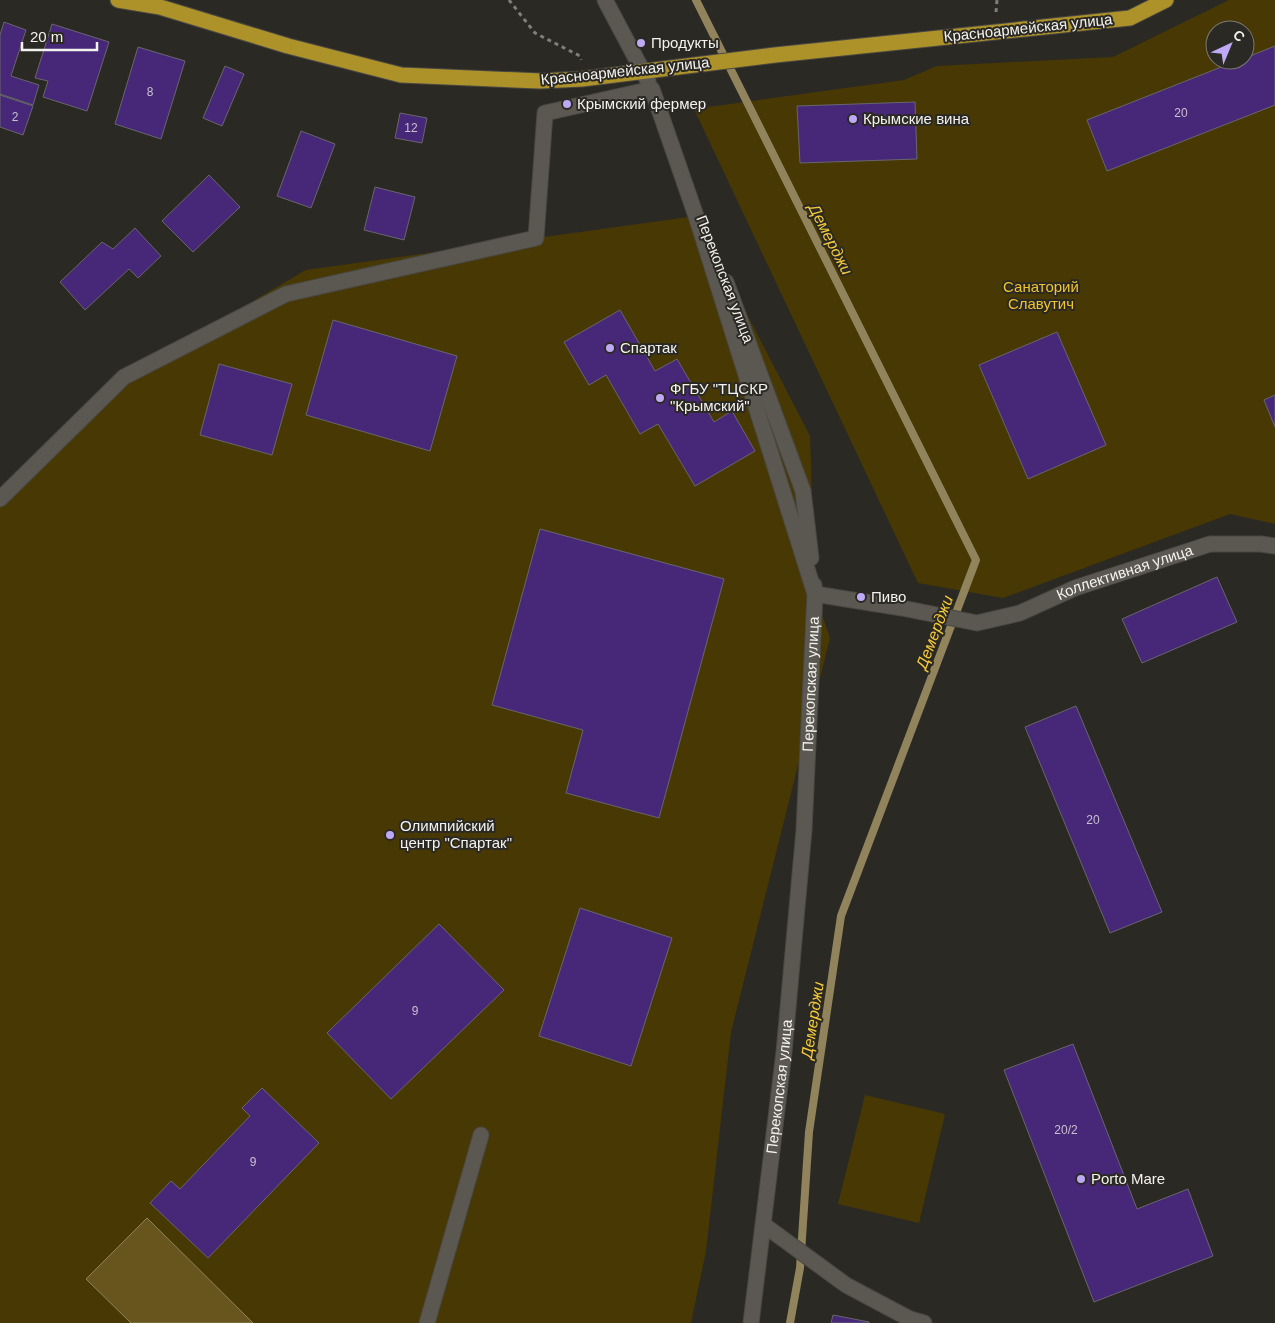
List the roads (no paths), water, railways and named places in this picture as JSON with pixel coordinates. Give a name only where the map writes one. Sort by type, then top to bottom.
[{"type":"main road","name":"Красноармейская улица","points":[[118,0],[154,4],[288,46],[401,75],[540,80],[582,79],[756,58],[1130,18],[1166,0]]},
{"type":"street","name":"Перекопская улица","points":[[605,0],[652,89],[751,347],[803,491],[815,594],[804,830],[784,1052],[751,1323]]},
{"type":"street","points":[[0,499],[124,377],[286,294],[536,238],[545,113],[652,89]]},
{"type":"street","name":"Коллективная улица","points":[[815,594],[902,608],[977,623],[1020,613],[1075,588],[1210,544],[1260,544],[1275,546]]},
{"type":"street","points":[[427,1323],[481,1135]]},
{"type":"street","points":[[764,1225],[846,1285],[910,1319],[924,1323]]},
{"type":"waterway","name":"Демерджи","points":[[696,0],[976,560],[841,916],[809,1132],[800,1268],[790,1323]]},
{"type":"place","name":"Продукты","points":[[641,43]]},
{"type":"place","name":"Крымский фермер","points":[[567,104]]},
{"type":"place","name":"Крымские вина","points":[[853,119]]},
{"type":"place","name":"Спартак","points":[[610,348]]},
{"type":"place","name":"ФГБУ \"ТЦСКР \"Крымский\"","points":[[660,398]]},
{"type":"place","name":"Пиво","points":[[861,597]]},
{"type":"place","name":"Олимпийский центр \"Спартак\"","points":[[390,835]]},
{"type":"place","name":"Porto Mare","points":[[1081,1179]]},
{"type":"park label","name":"Санаторий Славутич","points":[[1041,296]]}]
